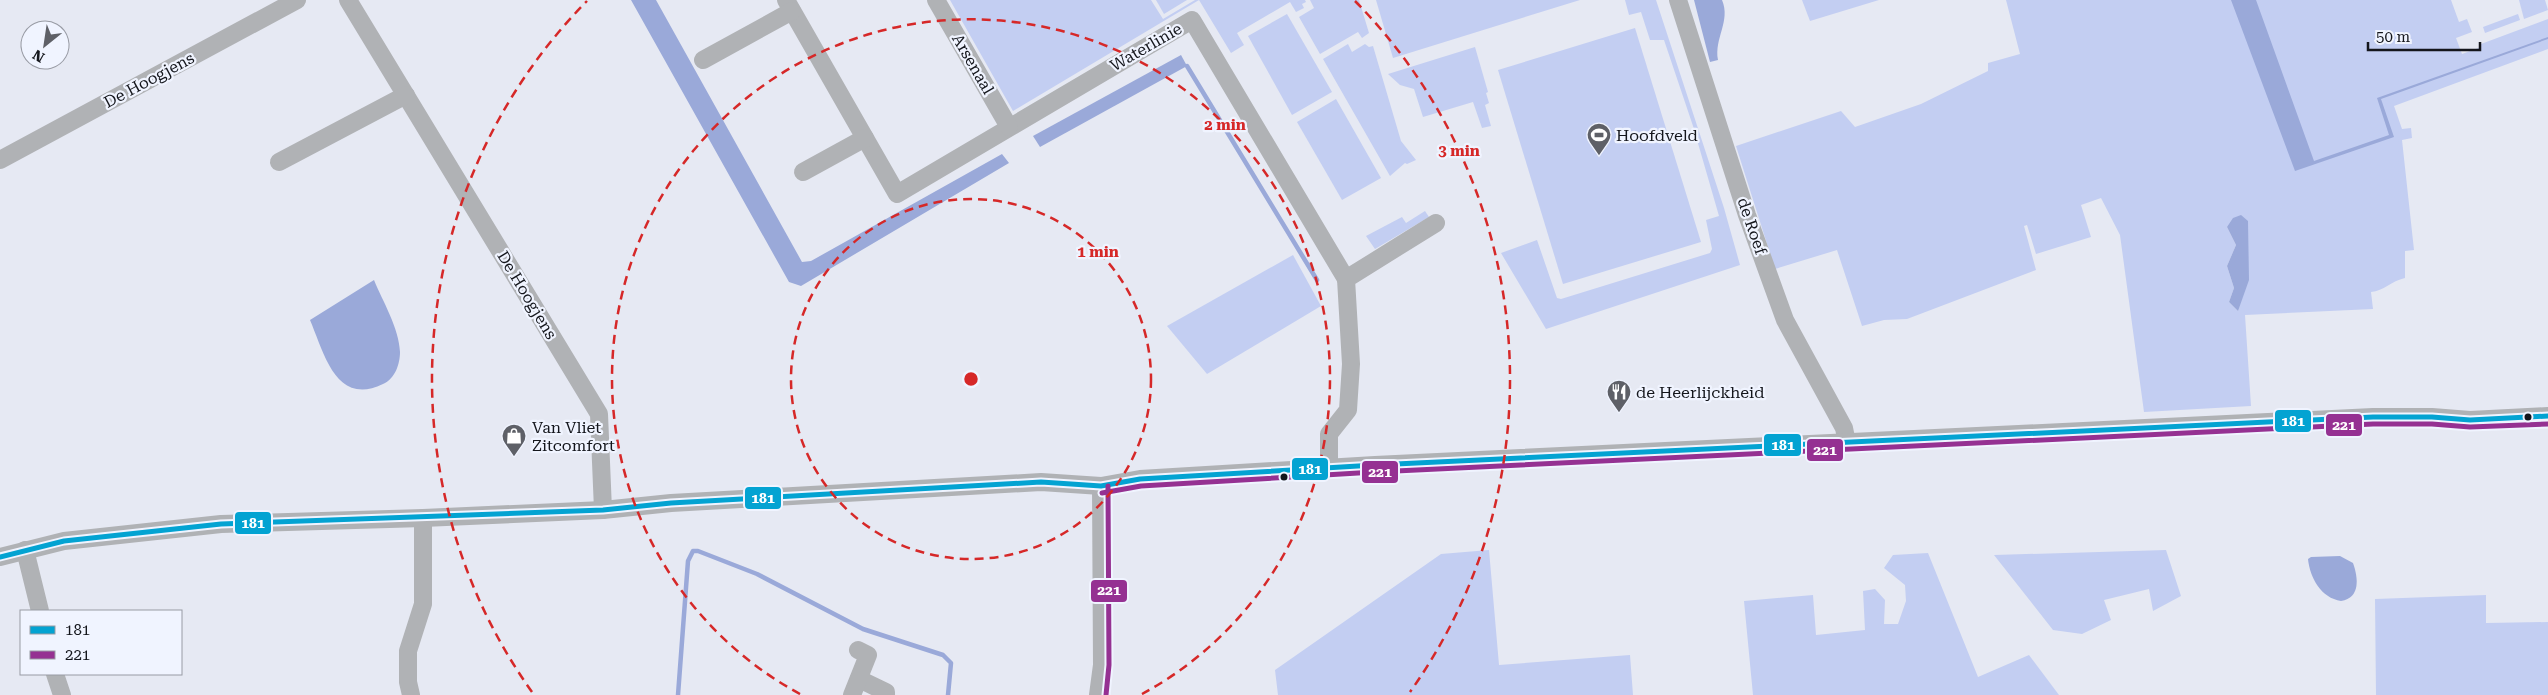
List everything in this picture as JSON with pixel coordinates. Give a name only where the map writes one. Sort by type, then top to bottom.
[{"type":"street","name":"De Hoogjens","points":[[0,160],[297,0]]},
{"type":"street","name":"De Hoogjens","points":[[348,0],[599,414],[603,510]]},
{"type":"street","name":"Arsenaal","points":[[936,0],[1009,127]]},
{"type":"street","name":"de Roef","points":[[1678,0],[1747,215],[1785,320],[1844,428],[1847,443]]},
{"type":"street","name":"Waterlinie","points":[[703,60],[789,5],[896,194],[1192,20],[1346,279],[1351,364],[1348,410],[1329,434],[1329,469]]},
{"type":"street","points":[[279,162],[406,95]]},
{"type":"street","points":[[803,172],[865,138]]},
{"type":"street","points":[[1346,279],[1436,223]]},
{"type":"street","points":[[0,557],[64,541],[119,533],[221,524],[603,510],[680,502],[1041,482],[1101,486],[1140,479],[2363,418],[2432,417],[2470,420],[2548,416]]},
{"type":"street","points":[[1098,695],[1102,665],[1101,486]]},
{"type":"street","points":[[411,695],[408,682],[408,651],[423,604],[423,518]]},
{"type":"street","points":[[25,550],[40,610]]},
{"type":"street","points":[[852,695],[868,655],[858,650]]},
{"type":"street","points":[[56,675],[62,695]]},
{"type":"street","points":[[859,678],[886,692],[886,695]]},
{"type":"shaded area","points":[[631,0],[656,0],[802,262],[811,261],[1002,154],[1009,163],[801,286],[789,282]]},
{"type":"shaded area","points":[[950,0],[1151,0],[1163,19],[1195,0],[1199,0],[1013,111]]},
{"type":"shaded area","points":[[1156,0],[1187,0],[1164,14]]},
{"type":"shaded area","points":[[1199,0],[1305,0],[1306,2],[1302,4],[1304,8],[1296,12],[1290,2],[1237,33],[1244,45],[1231,53]]},
{"type":"shaded area","points":[[1310,0],[1359,0],[1369,33],[1362,38],[1358,32],[1320,54],[1299,17],[1314,8]]},
{"type":"shaded area","points":[[1376,0],[1580,0],[1393,58]]},
{"type":"shaded area","points":[[1625,0],[1656,0],[1724,208],[1740,265],[1546,329],[1501,253],[1537,240],[1557,298],[1561,299],[1710,253],[1712,249],[1706,220],[1719,216],[1693,126],[1664,40],[1650,40],[1641,12],[1629,15]]},
{"type":"shaded area","points":[[1694,0],[1722,0],[1725,15],[1718,44],[1718,60],[1710,62]]},
{"type":"shaded area","points":[[1802,0],[1879,0],[1810,21]]},
{"type":"shaded area","points":[[2006,0],[2451,0],[2459,22],[2467,19],[2472,32],[2456,38],[2462,54],[2481,47],[2481,44],[2548,19],[2548,49],[2394,106],[2402,129],[2411,128],[2412,138],[2402,140],[2414,250],[2405,251],[2405,278],[2380,290],[2371,292],[2373,309],[2245,315],[2251,406],[2144,412],[2120,235],[2101,198],[2081,205],[2091,237],[2036,254],[2027,225],[2024,226],[2036,270],[1907,319],[1884,320],[1862,326],[1837,250],[1775,269],[1736,146],[1841,111],[1855,127],[1921,104],[1988,71],[1988,63],[2020,54]],"holes":[[[2248,222],[2238,311],[2229,302],[2234,288],[2227,266],[2236,245],[2227,227]]]},
{"type":"shaded area","points":[[2231,0],[2256,0],[2314,161],[2389,135],[2377,98],[2548,37],[2548,39],[2381,99],[2394,137],[2295,171]]},
{"type":"shaded area","points":[[2519,0],[2545,0],[2548,10],[2524,19]]},
{"type":"shaded area","points":[[1287,14],[1332,92],[1292,115],[1248,36]]},
{"type":"shaded area","points":[[2518,14],[2520,20],[2485,33],[2483,27]]},
{"type":"shaded area","name":"Hoofdveld","points":[[1635,28],[1701,242],[1563,284],[1498,70]]},
{"type":"shaded area","points":[[1348,44],[1352,52],[1365,44],[1369,47],[1373,46],[1401,141],[1416,160],[1405,163],[1390,176],[1323,59]]},
{"type":"shaded area","points":[[1475,47],[1488,92],[1486,93],[1489,103],[1485,105],[1491,126],[1482,128],[1473,102],[1423,117],[1414,89],[1400,85],[1388,74]]},
{"type":"shaded area","points":[[1181,55],[1187,66],[1040,147],[1033,136]]},
{"type":"shaded area","points":[[1336,99],[1381,178],[1342,200],[1297,122]]},
{"type":"shaded area","points":[[1425,211],[1429,217],[1375,249],[1366,236],[1402,217],[1406,223]]},
{"type":"shaded area","points":[[2241,215],[2248,221],[2249,280],[2238,311],[2229,302],[2234,288],[2227,266],[2236,245],[2227,227],[2233,218]]},
{"type":"shaded area","points":[[1293,255],[1321,306],[1207,374],[1167,326]]},
{"type":"shaded area","points":[[374,280],[397,334],[400,352],[399,361],[394,375],[387,382],[367,389],[354,388],[343,383],[334,373],[310,320]]},
{"type":"shaded area","points":[[1489,550],[1499,665],[1630,655],[1633,695],[1278,695],[1275,670],[1441,554]]},
{"type":"shaded area","points":[[2166,550],[2181,596],[2153,611],[2149,589],[2104,600],[2111,620],[2082,634],[2053,630],[1994,555]]},
{"type":"shaded area","points":[[1928,553],[1978,677],[2029,655],[2059,695],[1753,695],[1744,601],[1813,595],[1816,635],[1865,630],[1863,591],[1875,589],[1885,600],[1884,624],[1898,624],[1906,601],[1905,585],[1884,568],[1893,555]]},
{"type":"shaded area","points":[[2340,556],[2353,563],[2357,580],[2352,596],[2341,601],[2328,596],[2318,586],[2311,573],[2308,559],[2311,557]]},
{"type":"shaded area","points":[[2486,595],[2486,623],[2548,622],[2548,695],[2376,695],[2375,599]]},
{"type":"waterway","points":[[1187,66],[1317,280]]},
{"type":"waterway","points":[[678,695],[688,561],[693,551],[698,551],[757,574],[863,629],[943,655],[951,663],[948,695]]},
{"type":"transit line","name":"181","points":[[0,557],[64,541],[221,524],[603,510],[671,503],[1041,482],[1101,486],[1140,479],[1375,465],[2373,417],[2432,417],[2470,420],[2548,416]]},
{"type":"transit line","name":"221","points":[[1102,493],[1141,486],[1375,472],[2373,424],[2432,424],[2470,427],[2548,424]]},
{"type":"transit line","name":"221","points":[[1106,695],[1109,665],[1108,486]]},
{"type":"place","name":"Hoofdveld","points":[[1599,156]]},
{"type":"place","name":"de Heerlijckheid","points":[[1619,413]]},
{"type":"place","name":"Van Vliet Zitcomfort","points":[[514,457]]}]
